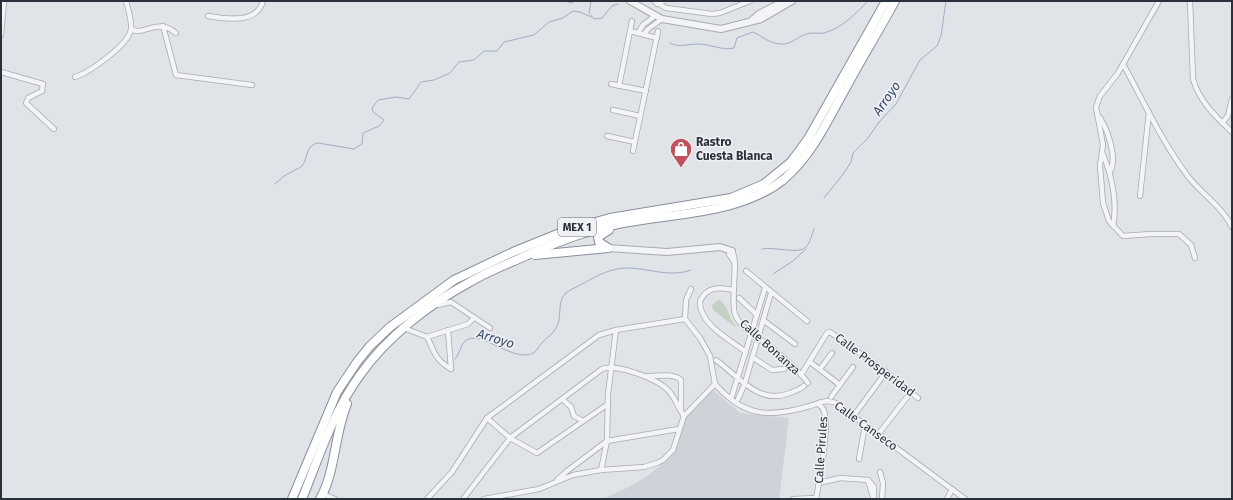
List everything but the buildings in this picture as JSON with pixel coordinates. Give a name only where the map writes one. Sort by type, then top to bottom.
[{"type":"highway","name":"MEX 1","points":[[292,499],[337,392],[357,362],[370,346],[390,327],[454,280],[570,229],[610,218],[731,198],[764,184],[791,162],[808,139],[886,1]]},
{"type":"highway","name":"MEX 1","points":[[302,499],[332,425],[356,381],[380,350],[404,328],[432,306],[470,282],[571,237],[625,222],[712,208],[739,202],[763,192],[784,179],[811,148],[895,1]]},
{"type":"highway","points":[[608,248],[600,242],[598,239],[599,235],[625,222]]},
{"type":"highway","points":[[524,257],[608,248]]},
{"type":"highway","points":[[321,496],[330,473],[337,434],[356,381]]},
{"type":"street","points":[[1,35],[4,1]]},
{"type":"street","points":[[75,77],[88,72],[126,39],[131,29],[126,1],[131,1]]},
{"type":"street","points":[[208,16],[237,19],[247,17],[257,12],[263,1]]},
{"type":"street","points":[[630,1],[662,19],[718,29],[725,29],[752,20],[761,19],[792,1]]},
{"type":"street","points":[[655,2],[663,1]]},
{"type":"street","points":[[655,2],[666,8],[712,14],[720,13],[750,1]]},
{"type":"street","points":[[752,20],[759,14],[784,1]]},
{"type":"street","points":[[1159,1],[1123,64],[1097,103],[1096,112],[1102,135],[1103,154],[1100,166],[1102,194],[1105,212],[1113,226],[1122,236],[1179,234],[1191,245],[1195,258]]},
{"type":"street","points":[[1190,1],[1193,79],[1196,89],[1206,104],[1222,123],[1232,132]]},
{"type":"street","points":[[638,33],[643,25],[655,16]]},
{"type":"street","points":[[644,34],[648,29],[662,19]]},
{"type":"street","points":[[619,86],[632,21]]},
{"type":"street","points":[[131,29],[136,31],[156,26],[163,26],[176,33]]},
{"type":"street","points":[[163,26],[176,75],[252,85]]},
{"type":"street","points":[[630,31],[657,38]]},
{"type":"street","points":[[633,151],[658,31]]},
{"type":"street","points":[[1123,64],[1184,171],[1228,219],[1232,227]]},
{"type":"street","points":[[1,72],[43,84],[42,91],[28,98],[26,102],[54,129]]},
{"type":"street","points":[[610,84],[646,91]]},
{"type":"street","points":[[1222,123],[1228,116],[1232,99]]},
{"type":"street","points":[[613,110],[640,116]]},
{"type":"street","points":[[1096,112],[1108,130],[1113,164],[1110,172]]},
{"type":"street","points":[[1140,196],[1149,112]]},
{"type":"street","points":[[607,136],[635,142]]},
{"type":"street","points":[[1103,154],[1110,172],[1115,206],[1113,226]]},
{"type":"street","name":"Calle Bonanza","points":[[608,248],[667,252],[720,247],[730,252],[734,262],[735,314],[740,323],[786,360],[808,383]]},
{"type":"street","points":[[746,271],[806,321]]},
{"type":"street","points":[[734,290],[721,287],[710,289],[700,300],[700,311],[708,323],[746,352]]},
{"type":"street","points":[[484,499],[539,489],[573,475],[601,470],[639,467],[664,460],[673,450],[684,416],[715,384],[710,356],[700,338],[685,319],[686,300],[691,289]]},
{"type":"street","points":[[732,396],[757,315],[768,290]]},
{"type":"street","points":[[738,399],[745,383],[764,321],[768,290]]},
{"type":"street","points":[[739,298],[757,315]]},
{"type":"street","points":[[432,306],[451,302],[490,328]]},
{"type":"street","points":[[404,328],[427,336],[468,324],[474,318]]},
{"type":"street","points":[[427,499],[452,472],[487,418],[599,335],[616,330],[685,319]]},
{"type":"street","points":[[764,321],[795,344]]},
{"type":"street","points":[[427,336],[435,356],[441,363],[451,369],[448,330]]},
{"type":"street","points":[[601,470],[607,441],[611,367],[616,330]]},
{"type":"street","name":"Calle Prosperidad","points":[[810,362],[827,333],[832,332],[918,398]]},
{"type":"street","points":[[820,369],[832,352]]},
{"type":"street","points":[[752,357],[772,370],[784,369]]},
{"type":"street","points":[[716,360],[753,391],[770,397],[789,394],[804,386]]},
{"type":"street","points":[[801,375],[810,362],[840,385]]},
{"type":"street","points":[[463,499],[510,438],[602,369],[611,367],[654,380],[667,389],[684,416]]},
{"type":"street","points":[[831,397],[854,367]]},
{"type":"street","points":[[854,414],[886,372]]},
{"type":"street","points":[[644,376],[678,377],[682,384],[681,412]]},
{"type":"street","name":"Calle Canseco","points":[[715,384],[734,403],[758,413],[784,413],[818,404],[826,400],[836,403],[965,499]]},
{"type":"street","points":[[880,432],[911,392]]},
{"type":"street","points":[[562,399],[571,407],[574,416],[583,421]]},
{"type":"street","points":[[487,418],[510,438],[537,453],[608,404]]},
{"type":"street","name":"Calle Pirules","points":[[816,499],[819,483],[825,416],[824,411],[818,404]]},
{"type":"street","points":[[859,459],[865,425]]},
{"type":"street","points":[[556,481],[567,470],[607,441],[679,429]]},
{"type":"street","points":[[880,472],[883,483],[882,499]]},
{"type":"street","points":[[819,483],[840,478],[868,480],[874,487],[873,498]]},
{"type":"street","points":[[946,499],[952,490]]},
{"type":"street","points":[[321,496],[335,499]]},
{"type":"street","points":[[793,499],[816,499]]},
{"type":"shaded area","points":[[711,388],[740,413],[789,418],[779,499],[602,499],[629,487],[650,474],[675,453],[686,416]]},
{"type":"green space","points":[[720,300],[725,306],[736,326],[735,327],[713,310],[712,305]]},
{"type":"waterway","points":[[565,1],[571,3],[575,1]]},
{"type":"waterway","points":[[591,1],[589,13],[594,19],[602,18],[612,6],[618,4]]},
{"type":"waterway","points":[[670,43],[680,46],[703,44],[730,49],[734,48],[737,38],[753,32],[773,43],[785,44],[806,34],[824,33],[837,28],[868,1]]},
{"type":"waterway","name":"Arroyo","points":[[824,198],[844,173],[851,162],[853,153],[868,138],[879,122],[896,104],[920,60],[937,46],[941,36],[946,1]]},
{"type":"waterway","points":[[275,184],[284,176],[301,167],[311,147],[318,143],[354,149],[362,144],[363,133],[379,126],[384,120],[373,112],[372,108],[378,100],[396,97],[409,99],[421,82],[434,80],[450,73],[459,62],[474,60],[484,51],[497,51],[504,42],[534,35],[549,22],[563,18],[573,11],[580,12],[591,17]]},
{"type":"waterway","name":"Arroyo","points":[[762,249],[803,249],[809,243],[814,229]]},
{"type":"waterway","points":[[773,274],[793,261],[806,249]]},
{"type":"waterway","name":"Arroyo","points":[[455,359],[463,343],[471,338],[479,339],[514,353],[523,355],[533,353],[556,328],[559,319],[561,301],[566,293],[605,272],[627,268],[667,273],[691,270]]},
{"type":"place","name":"Rastro Cuesta Blanca","points":[[681,168]]}]
